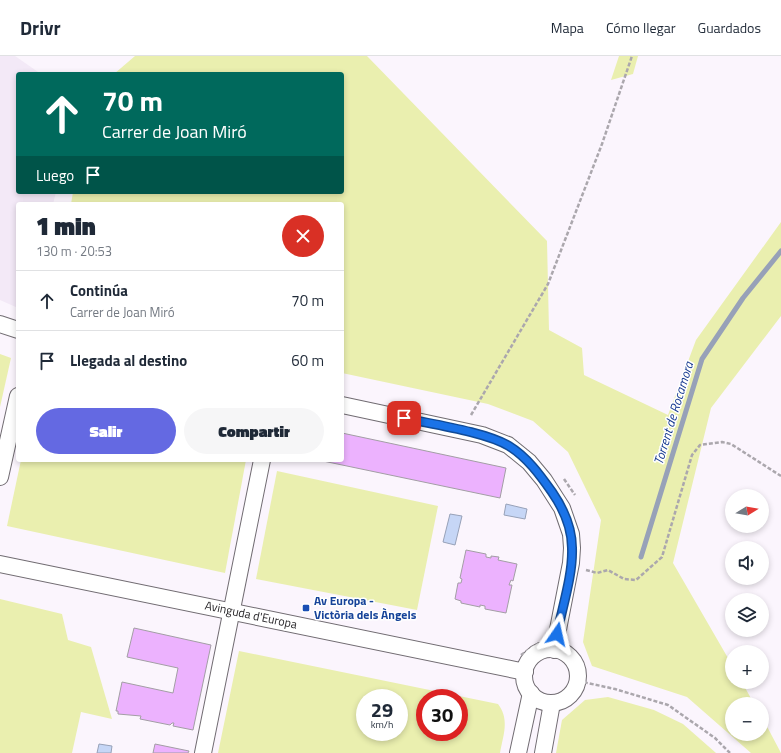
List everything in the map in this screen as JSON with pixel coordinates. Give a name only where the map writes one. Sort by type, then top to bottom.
[{"type":"street","points":[[0,324],[16,329]]},
{"type":"street","points":[[0,477],[16,405]]},
{"type":"street","points":[[344,406],[496,440],[518,452],[544,480],[562,508],[569,528],[572,548],[571,563],[549,644],[528,662],[525,672],[527,688],[531,693],[541,701],[552,703],[568,697],[574,690],[578,681],[574,662],[568,656],[549,644]]},
{"type":"street","points":[[203,753],[262,462]]},
{"type":"street","name":"Avinguda d'Europa","points":[[0,564],[525,672]]},
{"type":"street","points":[[518,753],[531,693]]},
{"type":"street","points":[[542,753],[552,703]]},
{"type":"path","points":[[471,415],[548,284],[602,144],[632,56]]},
{"type":"path","points":[[586,570],[597,573],[608,570],[624,579],[636,580],[662,557],[692,455],[700,445],[722,442],[731,444],[781,476]]},
{"type":"path","points":[[520,656],[549,644]]},
{"type":"path","points":[[578,681],[615,689],[668,705],[715,738],[730,753]]},
{"type":"shaded area","points":[[0,56],[15,56],[38,72],[16,72],[16,194],[56,194],[54,202],[16,202],[16,307],[0,300]]},
{"type":"green space","points":[[135,56],[367,56],[547,241],[549,330],[582,348],[584,375],[668,415],[696,340],[781,222],[781,316],[711,408],[673,563],[725,653],[725,689],[746,689],[750,697],[725,697],[725,730],[687,697],[592,666],[583,642],[601,520],[568,452],[533,421],[488,404],[344,373],[344,202],[71,202],[73,194],[344,194],[344,72],[116,72]]},
{"type":"green space","points":[[619,56],[638,56],[633,74],[611,80]]},
{"type":"green space","points":[[0,354],[11,358],[0,407]]},
{"type":"green space","points":[[21,462],[246,462],[225,573],[7,526]]},
{"type":"green space","points":[[277,471],[438,506],[417,610],[256,579]]},
{"type":"green space","points":[[0,599],[62,614],[68,640],[91,647],[112,719],[81,712],[72,753],[0,753]]},
{"type":"green space","points":[[239,651],[425,689],[416,689],[416,741],[468,741],[468,698],[498,704],[502,710],[505,722],[500,753],[218,753]]},
{"type":"green space","points":[[608,697],[654,710],[683,724],[716,753],[556,753],[562,720],[585,700]]},
{"type":"green space","points":[[769,730],[781,753],[751,753],[737,741],[769,741]]},
{"type":"water","points":[[506,504],[527,509],[525,519],[504,515]]},
{"type":"water","points":[[450,514],[462,516],[455,545],[443,542]]},
{"type":"water","points":[[99,744],[112,746],[111,753],[97,753]]},
{"type":"building","points":[[344,433],[506,468],[500,498],[328,462],[344,462]]},
{"type":"building","points":[[466,550],[486,554],[486,557],[499,557],[498,560],[517,564],[513,581],[511,580],[509,585],[512,585],[506,613],[485,609],[485,606],[480,605],[480,607],[461,603],[461,601],[455,599],[458,583],[461,583],[462,579],[460,578]]},
{"type":"building","points":[[134,628],[211,645],[193,730],[173,726],[174,723],[170,725],[140,719],[141,716],[118,714],[118,711],[116,711],[122,682],[173,693],[178,668],[127,657]]},
{"type":"building","points":[[155,744],[189,751],[188,753],[153,753]]},
{"type":"waterway","name":"Torrent de Rocamora","points":[[641,557],[702,359],[743,298],[781,251]]},
{"type":"place","name":"Av Europa - Victòria dels Àngels","points":[[306,608]]},
{"type":"route","points":[[404,418],[482,435],[508,445],[529,462],[544,480],[562,508],[571,534],[571,563],[557,634]]}]
